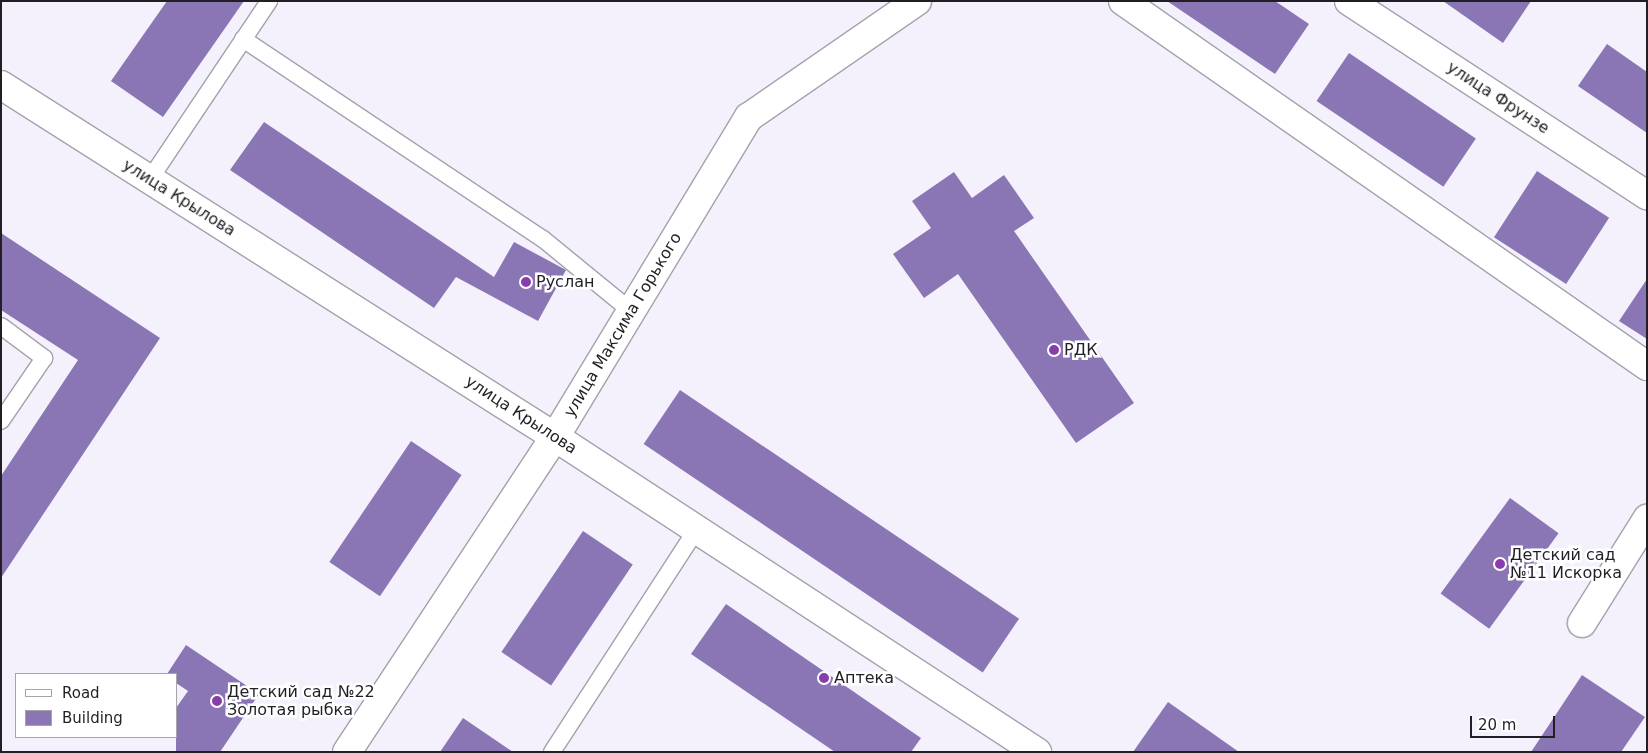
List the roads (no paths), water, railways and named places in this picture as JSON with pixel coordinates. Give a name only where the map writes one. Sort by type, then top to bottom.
[{"type":"street","name":"улица Максима Горького","points":[[347,752],[555,436],[749,117],[917,1]]},
{"type":"street","points":[[1123,1],[1647,366]]},
{"type":"street","name":"улица Фрунзе","points":[[1349,1],[1647,195]]},
{"type":"street","name":"улица Крылова","points":[[1,85],[555,436],[1037,752]]},
{"type":"street","points":[[1582,623],[1647,519]]},
{"type":"lane","points":[[150,179],[269,1]]},
{"type":"lane","points":[[244,39],[543,239],[631,311]]},
{"type":"lane","points":[[1,326],[44,358],[1,420]]},
{"type":"lane","points":[[552,752],[697,529]]},
{"type":"place","name":"Руслан","points":[[526,282]]},
{"type":"place","name":"РДК","points":[[1054,350]]},
{"type":"place","name":"Детский сад №11 Искорка","points":[[1500,564]]},
{"type":"place","name":"Аптека","points":[[824,678]]},
{"type":"place","name":"Детский сад №22 Золотая рыбка","points":[[217,701]]}]
